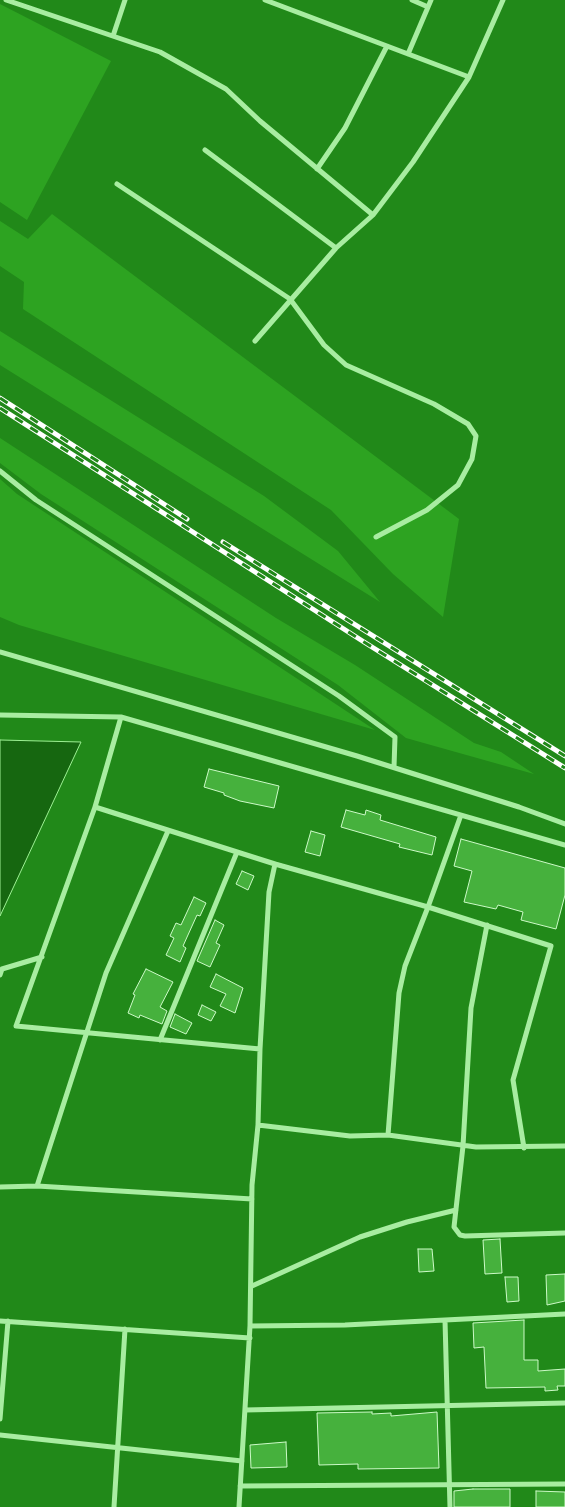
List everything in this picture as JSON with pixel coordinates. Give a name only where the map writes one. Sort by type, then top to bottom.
[{"type":"street","points":[[6,0],[160,52],[226,89],[317,169],[373,215]]},
{"type":"street","points":[[113,36],[125,0]]},
{"type":"street","points":[[265,0],[469,77]]},
{"type":"street","points":[[412,0],[428,6]]},
{"type":"street","points":[[408,54],[431,0]]},
{"type":"street","points":[[255,341],[336,248],[373,215],[413,162],[469,77],[503,0]]},
{"type":"street","points":[[317,169],[345,128],[387,46]]},
{"type":"street","points":[[206,150],[336,248]]},
{"type":"street","points":[[117,184],[290,299],[324,345],[346,364],[434,404],[468,424],[476,436],[472,459],[458,486],[427,510],[376,537]]},
{"type":"street","points":[[0,471],[36,500],[323,685],[395,737],[394,767]]},
{"type":"street","points":[[0,652],[394,767],[519,806],[565,824]]},
{"type":"street","points":[[0,715],[121,717],[565,845]]},
{"type":"street","points":[[121,717],[95,807],[16,1026],[260,1049]]},
{"type":"street","points":[[95,807],[275,864],[428,907],[551,946],[513,1080],[524,1148]]},
{"type":"street","points":[[388,1135],[399,993],[405,966],[461,815]]},
{"type":"street","points":[[37,1186],[106,973],[168,831]]},
{"type":"street","points":[[160,1040],[237,852]]},
{"type":"street","points":[[239,1507],[250,1338],[252,1199],[258,1125],[260,1049],[269,892],[275,864]]},
{"type":"street","points":[[487,925],[471,1008],[463,1146],[454,1227],[460,1235],[565,1233]]},
{"type":"street","points":[[0,975],[2,969],[42,957]]},
{"type":"street","points":[[258,1125],[350,1136],[388,1135],[463,1146],[524,1148],[565,1146]]},
{"type":"street","points":[[0,1187],[37,1186],[252,1199]]},
{"type":"street","points":[[252,1286],[360,1238],[406,1222],[456,1210]]},
{"type":"street","points":[[250,1326],[565,1314]]},
{"type":"street","points":[[445,1320],[451,1485],[450,1507]]},
{"type":"street","points":[[0,1321],[250,1338]]},
{"type":"street","points":[[0,1419],[8,1321]]},
{"type":"street","points":[[114,1507],[125,1329]]},
{"type":"street","points":[[245,1410],[565,1403]]},
{"type":"street","points":[[0,1435],[242,1461]]},
{"type":"street","points":[[240,1486],[565,1484]]},
{"type":"shaded area","points":[[0,4],[111,61],[27,220],[0,202]]},
{"type":"shaded area","points":[[52,214],[459,519],[443,617],[393,574],[331,510],[23,309],[24,282],[0,266],[0,221],[28,239]]},
{"type":"shaded area","points":[[0,331],[264,496],[338,551],[380,602],[0,365]]},
{"type":"shaded area","points":[[0,438],[276,618],[355,665],[474,743],[501,752],[534,774],[406,738],[338,685],[41,494],[0,463]]},
{"type":"shaded area","points":[[0,479],[17,494],[375,730],[19,625],[0,617]]},
{"type":"shaded area","points":[[0,740],[81,742],[0,916]]},
{"type":"building","points":[[209,769],[279,786],[274,808],[240,801],[224,795],[224,793],[204,787]]},
{"type":"building","points":[[346,810],[365,815],[366,810],[381,815],[380,820],[436,837],[432,855],[399,847],[400,844],[341,827]]},
{"type":"building","points":[[311,831],[325,835],[320,856],[305,852]]},
{"type":"building","points":[[461,839],[565,868],[565,895],[556,929],[521,920],[523,912],[498,905],[496,909],[464,902],[472,871],[454,866]]},
{"type":"building","points":[[242,871],[254,876],[248,890],[236,884]]},
{"type":"building","points":[[194,897],[206,903],[200,916],[197,915],[183,946],[186,948],[180,962],[166,955],[174,938],[170,936],[176,923],[181,925]]},
{"type":"building","points":[[215,920],[224,925],[216,943],[220,945],[210,967],[197,961]]},
{"type":"building","points":[[146,969],[173,982],[160,1007],[167,1011],[162,1024],[140,1015],[139,1018],[128,1013],[135,995],[133,994]]},
{"type":"building","points":[[216,974],[243,988],[235,1013],[220,1006],[226,994],[210,987]]},
{"type":"building","points":[[202,1005],[216,1012],[211,1021],[198,1015]]},
{"type":"building","points":[[175,1014],[192,1023],[186,1034],[170,1027]]},
{"type":"building","points":[[500,1239],[502,1273],[485,1274],[483,1240]]},
{"type":"building","points":[[418,1249],[432,1249],[434,1271],[419,1272]]},
{"type":"building","points":[[565,1274],[565,1301],[547,1305],[546,1275]]},
{"type":"building","points":[[505,1277],[518,1277],[519,1301],[507,1302]]},
{"type":"building","points":[[524,1320],[524,1360],[538,1360],[538,1371],[565,1369],[565,1386],[557,1386],[558,1390],[545,1391],[545,1387],[486,1388],[484,1347],[474,1348],[473,1323]]},
{"type":"building","points":[[372,1412],[372,1414],[391,1413],[391,1416],[437,1412],[439,1468],[358,1469],[358,1464],[319,1465],[317,1413]]},
{"type":"building","points":[[286,1442],[287,1467],[251,1468],[250,1445]]},
{"type":"building","points":[[510,1489],[510,1507],[454,1507],[454,1491]]},
{"type":"building","points":[[536,1491],[565,1492],[565,1507],[536,1507]]},
{"type":"railway","points":[[0,398],[187,519]]},
{"type":"railway","points":[[0,408],[364,642],[565,768]]},
{"type":"railway","points":[[223,542],[565,756]]}]
